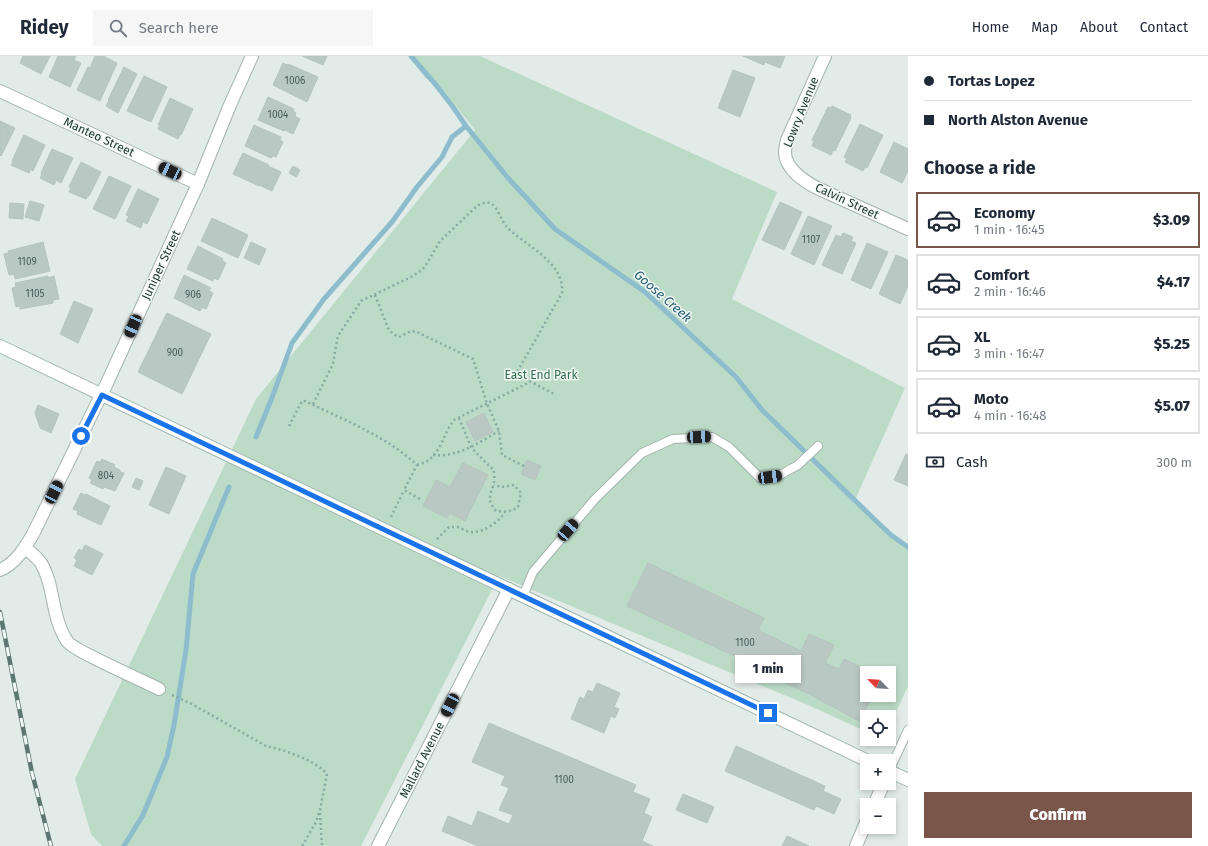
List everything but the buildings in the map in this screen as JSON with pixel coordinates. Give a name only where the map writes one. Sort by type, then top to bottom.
[{"type":"street","name":"Juniper Street","points":[[0,570],[4,569],[25,548],[37,527],[102,395],[198,184],[230,105],[252,56]]},
{"type":"street","name":"Lowry Avenue","points":[[790,168],[785,154],[787,140],[825,56]]},
{"type":"street","name":"Manteo Street","points":[[0,91],[198,184]]},
{"type":"street","name":"Calvin Street","points":[[790,168],[805,182],[908,229]]},
{"type":"street","points":[[0,346],[860,757]]},
{"type":"street","points":[[25,548],[40,562],[49,581],[59,625],[67,642],[82,651],[159,688]]},
{"type":"street","name":"Mallard Avenue","points":[[378,846],[509,589]]},
{"type":"street","points":[[896,774],[908,780]]},
{"type":"street","points":[[856,846],[861,834]]},
{"type":"lane","points":[[523,596],[533,572],[595,499],[642,453],[673,439],[712,437],[729,447],[760,478],[780,475],[798,465],[818,446]]},
{"type":"lane","points":[[896,756],[908,730]]},
{"type":"path","points":[[313,404],[334,364],[336,346],[340,332],[361,301],[411,277],[422,270],[440,241],[477,206],[483,203],[493,205],[506,227],[548,261],[558,274],[563,286],[562,293],[516,374],[556,395]]},
{"type":"path","points":[[375,294],[388,328],[393,334],[399,336],[411,331],[417,332],[473,359],[487,404],[500,431],[502,455],[524,466]]},
{"type":"path","points":[[391,518],[417,465],[427,461],[436,453],[454,420],[531,382]]},
{"type":"path","points":[[289,426],[302,401],[305,401],[389,443],[417,465]]},
{"type":"path","points":[[459,418],[471,447],[494,470],[494,485],[490,491],[489,498],[491,505],[496,511],[505,512],[514,510],[518,507],[521,493],[514,485],[502,487],[494,485]]},
{"type":"path","points":[[433,455],[442,456],[471,447],[500,431]]},
{"type":"path","points":[[404,490],[420,499]]},
{"type":"path","points":[[433,553],[435,541],[449,527],[457,527],[466,531],[474,532],[488,528],[502,517],[505,512]]},
{"type":"path","points":[[159,688],[190,703],[266,746],[280,749],[298,756],[322,768],[327,774],[320,810],[316,822],[302,846]]},
{"type":"path","points":[[320,810],[322,846]]},
{"type":"green space","name":"East End Park","points":[[409,56],[480,56],[777,192],[732,299],[905,388],[855,500],[891,535],[908,547],[908,686],[896,713],[896,710],[860,710],[860,729],[808,705],[499,576],[361,846],[102,846],[91,834],[75,779],[256,399],[475,130],[438,84],[425,78]]},
{"type":"waterway","name":"Goose Creek","points":[[411,56],[436,85],[466,126],[508,178],[555,229],[645,292],[736,377],[762,410],[872,517],[891,535],[908,547]]},
{"type":"waterway","points":[[256,437],[292,343],[324,299],[392,222],[417,187],[442,157],[452,137],[466,126]]},
{"type":"waterway","points":[[124,846],[143,815],[167,757],[174,725],[186,650],[193,574],[229,487]]},
{"type":"railway","points":[[0,612],[32,773],[51,846]]},
{"type":"route","points":[[81,436],[102,395],[768,713]]}]
